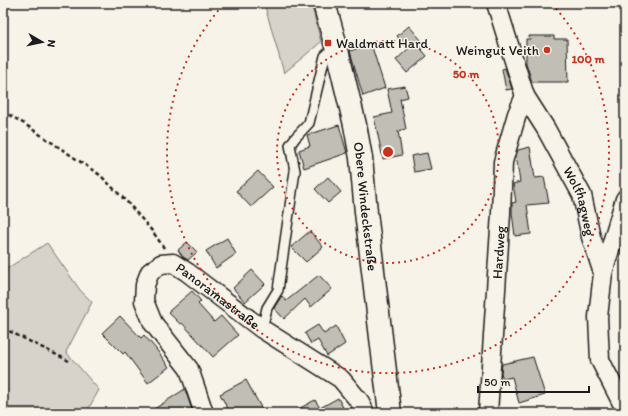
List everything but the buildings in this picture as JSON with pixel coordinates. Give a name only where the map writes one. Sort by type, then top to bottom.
[{"type":"street","name":"Obere Windeckstraße","points":[[324,3],[355,125],[361,158],[390,413]]},
{"type":"street","name":"Wolfhagweg","points":[[496,3],[525,96],[546,129],[582,195],[591,237],[603,273],[598,317],[600,360],[625,409]]},
{"type":"street","name":"Hardweg","points":[[488,413],[502,213],[503,162],[517,114],[525,96]]},
{"type":"street","points":[[603,273],[625,199]]},
{"type":"street","name":"Panoramastraße","points":[[204,413],[189,369],[153,323],[144,301],[144,285],[150,272],[161,264],[173,263],[188,272],[262,329],[341,379],[360,402],[365,413]]},
{"type":"lane","points":[[262,329],[267,308],[278,290],[296,172],[290,145],[309,124],[325,56],[336,46]]},
{"type":"path","points":[[3,111],[100,175],[128,203],[153,232]]},
{"type":"path","points":[[3,328],[69,361]]},
{"type":"shaded area","points":[[264,3],[311,3],[321,42],[284,73]]},
{"type":"shaded area","points":[[47,243],[80,290],[92,302],[66,352],[99,390],[86,413],[3,413],[3,271]]},
{"type":"place","name":"Waldmatt Hard","points":[[328,43]]},
{"type":"place","name":"Weingut Veith","points":[[547,50]]}]
